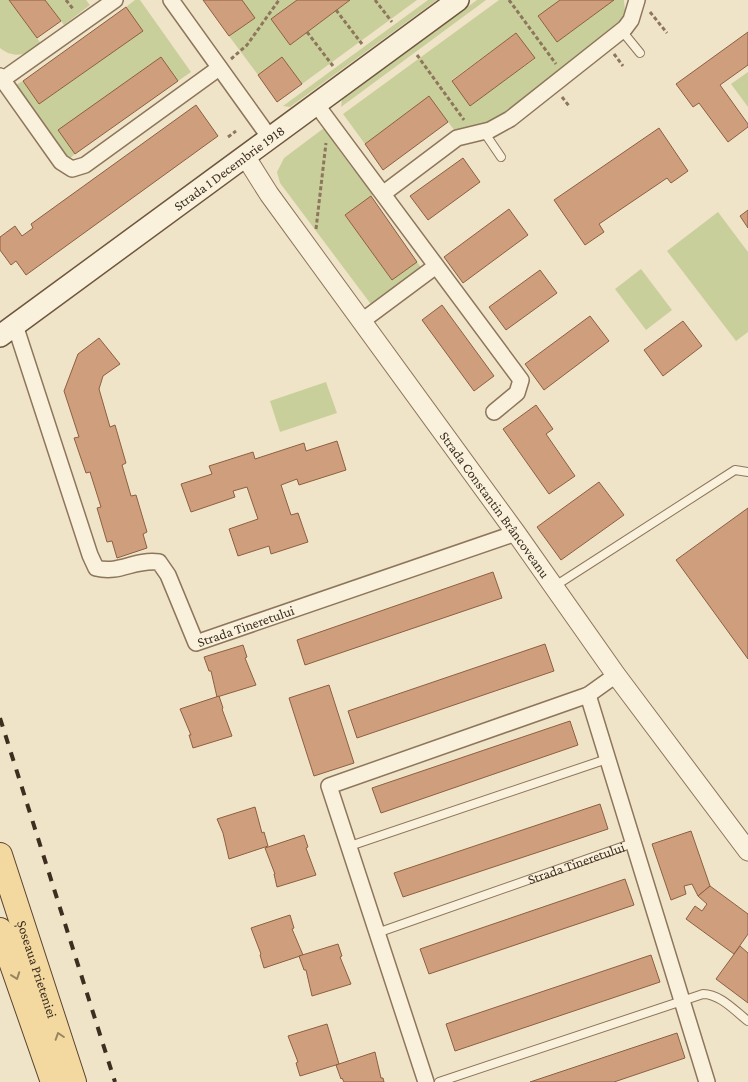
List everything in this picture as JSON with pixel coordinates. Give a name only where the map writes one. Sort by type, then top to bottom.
[{"type":"main road","name":"Strada 1 Decembrie 1918","points":[[7,330],[270,138],[322,112],[458,0]]},
{"type":"main road","name":"Șoseaua Prieteniei","points":[[0,855],[74,1082]]},
{"type":"main road","name":"Șoseaua Prieteniei","points":[[0,930],[53,1082]]},
{"type":"street","points":[[115,0],[1,78],[61,162],[67,167],[76,168],[85,165],[219,68]]},
{"type":"street","points":[[171,0],[270,138]]},
{"type":"street","points":[[384,193],[451,141],[504,123],[622,31],[642,3]]},
{"type":"street","points":[[322,112],[521,380],[517,393],[494,412]]},
{"type":"street","name":"Strada Constantin Brâncoveanu","points":[[245,156],[269,194],[516,533],[616,675],[747,846]]},
{"type":"street","points":[[362,320],[436,266]]},
{"type":"street","name":"Strada Tineretului","points":[[7,330],[96,568],[110,571],[147,560],[159,562],[168,575],[196,643],[516,533]]},
{"type":"street","points":[[426,1082],[329,786],[588,695],[616,675]]},
{"type":"street","name":"Strada Tineretului","points":[[588,695],[707,1082]]},
{"type":"lane","points":[[622,31],[640,53]]},
{"type":"lane","points":[[478,132],[501,158]]},
{"type":"lane","points":[[554,586],[735,470],[748,472]]},
{"type":"lane","points":[[350,846],[607,759]]},
{"type":"lane","name":"Strada Tineretului","points":[[377,933],[633,843]]},
{"type":"lane","points":[[438,1082],[702,994],[711,994],[748,1021]]},
{"type":"path","points":[[219,68],[244,49],[279,0]]},
{"type":"path","points":[[376,0],[392,22]]},
{"type":"path","points":[[509,0],[564,76]]},
{"type":"path","points":[[642,3],[666,33]]},
{"type":"path","points":[[336,10],[362,44]]},
{"type":"path","points":[[307,32],[332,66]]},
{"type":"path","points":[[417,55],[478,132]]},
{"type":"path","points":[[315,237],[322,112]]},
{"type":"path","points":[[228,137],[236,131]]},
{"type":"green space","points":[[0,0],[9,0],[42,45],[27,53],[16,55],[0,48]]},
{"type":"green space","points":[[45,0],[86,0],[90,5],[64,25]]},
{"type":"green space","points":[[135,0],[140,0],[191,72],[178,81],[59,131],[75,154],[69,159],[16,85],[23,81],[39,104],[142,31],[126,7]]},
{"type":"green space","points":[[242,0],[297,0],[271,19],[290,45],[350,0],[417,0],[302,84],[282,58],[258,75],[229,36],[254,18]]},
{"type":"green space","points":[[428,0],[437,0],[290,107],[283,106]]},
{"type":"green space","points":[[477,0],[486,0],[341,107],[342,99]]},
{"type":"green space","points":[[499,0],[560,0],[538,17],[557,42],[614,0],[624,0],[625,11],[621,22],[494,120],[483,125],[455,131],[429,97],[365,144],[343,114]],"holes":[[[516,33],[535,59],[470,105],[452,80]]]},
{"type":"green space","points":[[748,72],[748,107],[731,84]]},
{"type":"green space","points":[[328,125],[341,142],[336,146],[353,169],[358,165],[377,192],[345,215],[392,280],[417,262],[423,270],[373,307],[280,183],[277,172],[284,158]]},
{"type":"green space","points":[[718,212],[748,252],[748,332],[736,341],[667,251]]},
{"type":"green space","points":[[641,269],[672,310],[646,330],[615,289]]},
{"type":"green space","points":[[326,382],[337,413],[280,432],[270,401]]},
{"type":"building","points":[[9,0],[45,0],[61,21],[37,38]]},
{"type":"building","points":[[203,0],[242,0],[255,18],[229,36]]},
{"type":"building","points":[[297,0],[350,0],[290,45],[271,19]]},
{"type":"building","points":[[560,0],[614,0],[557,42],[538,16]]},
{"type":"building","points":[[126,7],[143,31],[39,104],[23,81]]},
{"type":"building","points":[[748,32],[748,65],[720,85],[748,124],[748,127],[728,142],[699,103],[693,107],[676,84]]},
{"type":"building","points":[[516,33],[535,58],[470,106],[452,81]]},
{"type":"building","points":[[161,57],[178,81],[75,154],[58,130]]},
{"type":"building","points":[[282,57],[302,84],[277,102],[258,75]]},
{"type":"building","points":[[429,96],[448,122],[383,170],[365,144]]},
{"type":"building","points":[[196,105],[218,136],[26,275],[16,261],[11,265],[0,250],[0,237],[15,226],[22,236],[33,228],[31,224]]},
{"type":"building","points":[[659,128],[688,171],[671,183],[667,178],[599,224],[604,232],[585,245],[554,200]]},
{"type":"building","points":[[463,158],[480,182],[428,220],[410,196]]},
{"type":"building","points":[[371,196],[417,262],[392,280],[345,215]]},
{"type":"building","points":[[509,209],[528,235],[463,283],[444,257]]},
{"type":"building","points":[[748,210],[748,228],[740,216]]},
{"type":"building","points":[[540,270],[557,293],[506,330],[489,307]]},
{"type":"building","points":[[442,305],[494,376],[474,391],[422,320]]},
{"type":"building","points":[[590,316],[609,341],[544,390],[525,364]]},
{"type":"building","points":[[683,321],[702,346],[663,376],[644,350]]},
{"type":"building","points":[[99,338],[120,364],[103,376],[99,389],[110,427],[115,425],[126,463],[122,465],[131,496],[136,495],[147,532],[143,534],[147,548],[117,558],[112,541],[107,542],[97,508],[101,507],[90,472],[86,473],[74,438],[79,437],[64,391],[78,354]]},
{"type":"building","points":[[536,405],[553,429],[546,434],[575,476],[549,494],[503,429]]},
{"type":"building","points":[[337,441],[346,470],[299,485],[297,479],[281,485],[291,515],[298,513],[308,542],[271,554],[269,546],[238,556],[229,529],[258,519],[247,487],[233,491],[235,497],[191,512],[181,484],[212,474],[209,466],[253,452],[255,459],[304,443],[306,451]]},
{"type":"building","points":[[599,482],[624,515],[561,560],[537,527]]},
{"type":"building","points":[[748,508],[748,659],[676,560]]},
{"type":"building","points":[[493,572],[502,598],[305,665],[297,640]]},
{"type":"building","points":[[545,644],[554,671],[357,738],[348,711]]},
{"type":"building","points":[[243,645],[247,657],[245,658],[256,685],[217,697],[211,671],[209,671],[204,657]]},
{"type":"building","points":[[329,685],[354,763],[314,776],[289,698]]},
{"type":"building","points":[[219,696],[232,736],[193,748],[189,735],[191,735],[180,709]]},
{"type":"building","points":[[570,721],[578,745],[381,813],[372,788]]},
{"type":"building","points":[[600,804],[608,829],[403,897],[394,873]]},
{"type":"building","points":[[255,807],[262,833],[264,832],[268,846],[229,859],[223,833],[217,819]]},
{"type":"building","points":[[691,831],[710,886],[698,896],[692,884],[684,886],[686,894],[671,900],[652,844]]},
{"type":"building","points":[[304,835],[308,847],[306,848],[316,875],[277,887],[275,874],[265,848]]},
{"type":"building","points":[[625,879],[634,905],[429,974],[420,949]]},
{"type":"building","points":[[710,886],[748,914],[748,934],[734,954],[686,919],[695,906],[702,911],[707,904],[698,896]]},
{"type":"building","points":[[290,915],[294,928],[292,929],[303,955],[264,968],[251,928]]},
{"type":"building","points":[[338,944],[342,956],[340,957],[351,984],[312,996],[306,970],[304,970],[299,956]]},
{"type":"building","points":[[740,946],[748,953],[748,1003],[716,979]]},
{"type":"building","points":[[651,955],[660,982],[455,1051],[446,1024]]},
{"type":"building","points":[[327,1024],[339,1064],[300,1076],[296,1063],[298,1062],[288,1036]]},
{"type":"building","points":[[677,1033],[685,1058],[614,1082],[530,1082]]},
{"type":"building","points":[[375,1052],[381,1078],[383,1078],[384,1082],[344,1082],[341,1079],[336,1065]]},
{"type":"railway","points":[[0,718],[115,1082]]}]
